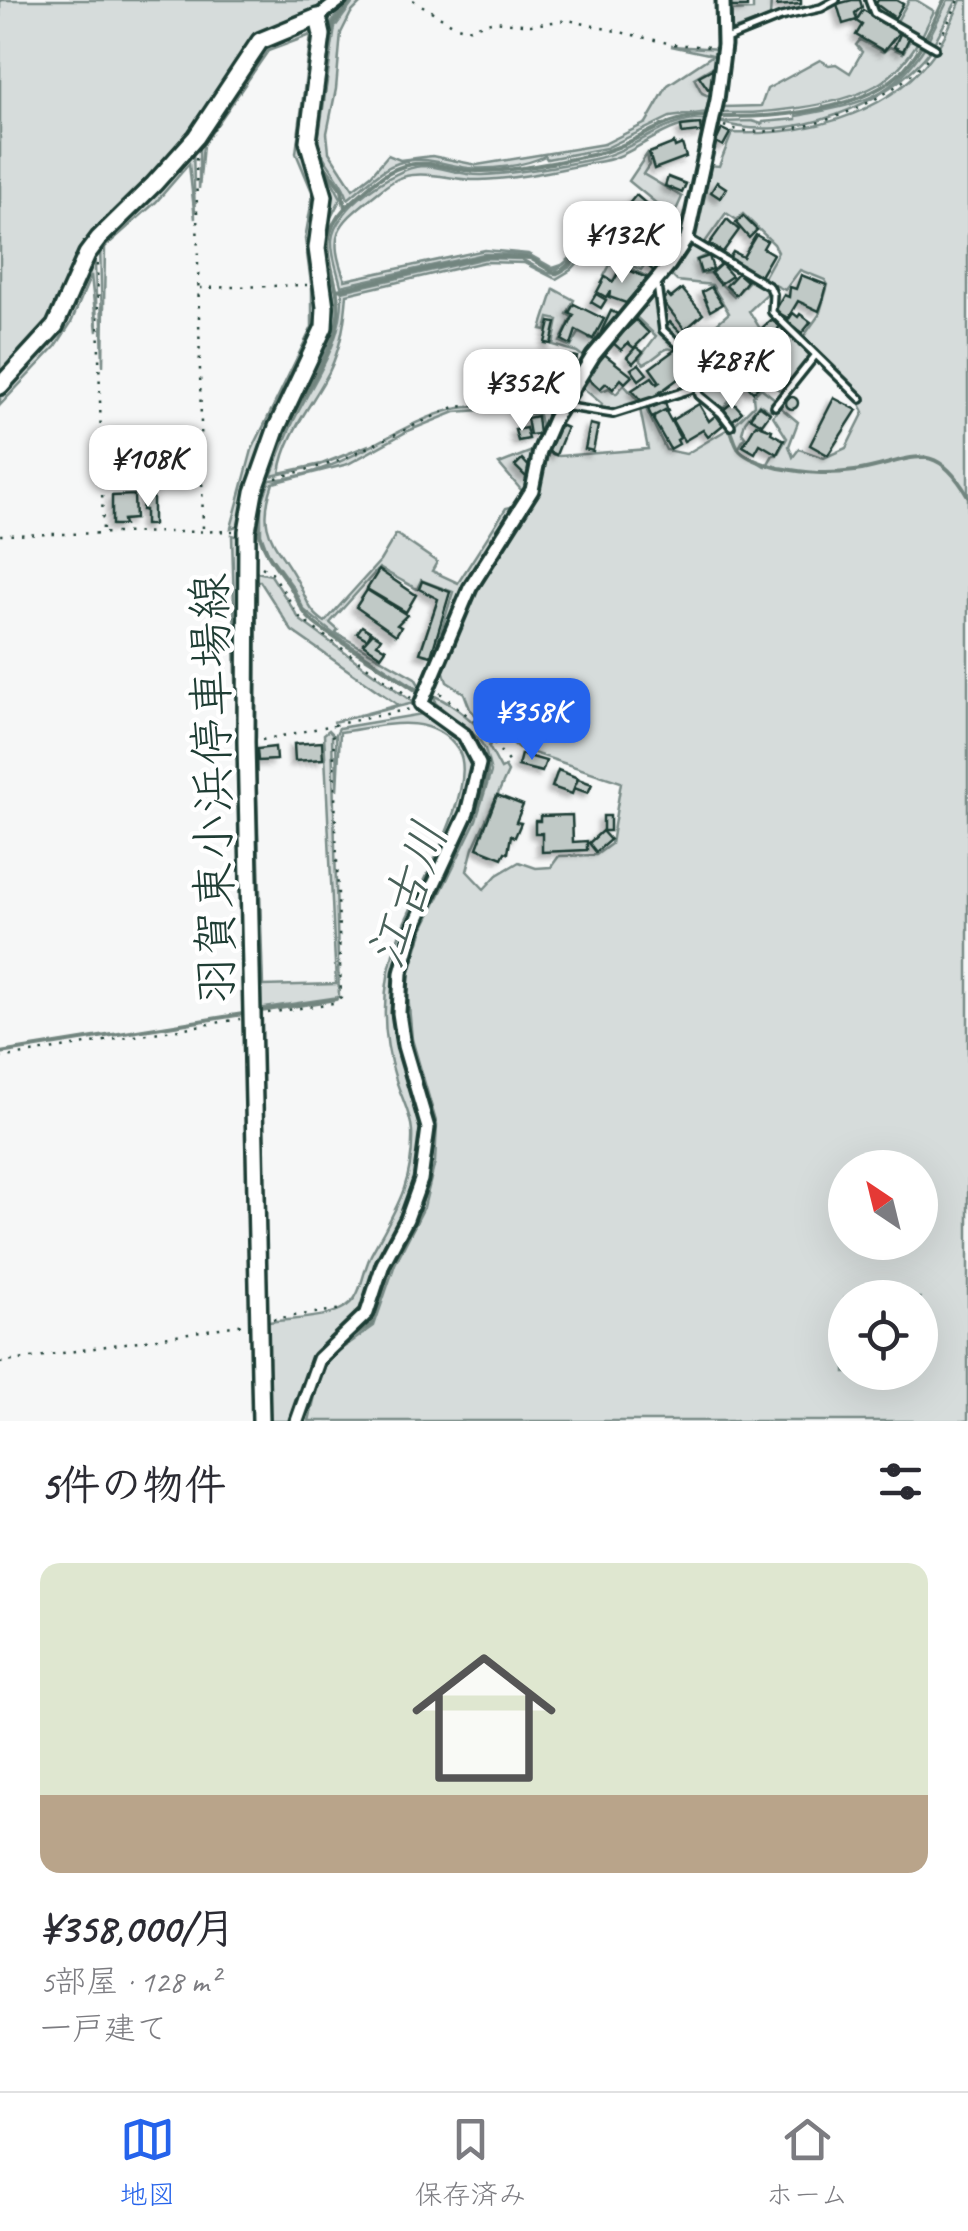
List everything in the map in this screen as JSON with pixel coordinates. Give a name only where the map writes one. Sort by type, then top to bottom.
[{"type":"main road","points":[[0,386],[55,326],[92,248],[196,137],[260,42],[318,17]]},
{"type":"main road","name":"羽賀東小浜停車場線","points":[[260,1421],[246,742],[247,531],[254,492],[277,427],[320,338],[325,316],[317,248],[324,196],[308,141],[323,26],[318,17]]},
{"type":"street","points":[[318,17],[340,0]]},
{"type":"street","points":[[297,1421],[318,1360],[367,1313],[383,1264],[417,1195],[426,1157],[428,1128],[401,1029],[401,974],[413,928],[474,793],[479,764],[464,735],[426,696],[470,588],[532,490],[540,451],[562,406],[593,356],[656,281],[686,238],[713,122],[724,43],[723,0]]},
{"type":"lane","points":[[724,43],[781,17],[808,12],[836,0]]},
{"type":"lane","points":[[869,0],[874,13],[935,48]]},
{"type":"lane","points":[[686,238],[770,288],[774,294],[772,312],[862,399]]},
{"type":"lane","points":[[656,281],[663,330],[690,356],[699,395],[722,413],[731,426]]},
{"type":"lane","points":[[775,406],[815,356]]},
{"type":"lane","points":[[562,406],[613,414],[695,388]]},
{"type":"path","points":[[413,0],[467,29],[494,21],[531,25],[568,20],[672,44],[702,48],[724,43]]},
{"type":"path","points":[[713,122],[734,130],[752,131],[806,124],[840,116],[888,93],[925,62],[959,0]]},
{"type":"path","points":[[196,137],[203,531]]},
{"type":"path","points":[[92,248],[98,274],[103,533]]},
{"type":"path","points":[[198,288],[322,285]]},
{"type":"path","points":[[271,478],[336,462],[454,407],[509,403],[562,406]]},
{"type":"path","points":[[0,535],[247,531]]},
{"type":"path","points":[[248,564],[273,574],[302,619],[320,635],[426,696],[470,715],[496,742],[509,763]]},
{"type":"path","points":[[246,742],[406,711],[426,696]]},
{"type":"path","points":[[0,1058],[333,1004],[342,998],[333,725]]},
{"type":"path","points":[[0,1363],[343,1309]]},
{"type":"shaded area","points":[[0,0],[333,0],[268,33],[187,141],[103,227],[51,324],[0,379]]},
{"type":"shaded area","points":[[348,0],[331,24],[328,36],[314,147],[341,198],[324,240],[335,303],[332,335],[266,474],[280,428],[327,327],[329,306],[320,248],[328,195],[311,141],[325,34],[331,16]]},
{"type":"shaded area","points":[[355,0],[364,0],[351,13],[341,33],[327,133],[329,152],[353,189],[388,155],[400,160],[432,156],[477,165],[604,144],[646,123],[668,85],[713,55],[671,46],[720,49],[719,63],[694,78],[702,93],[713,98],[709,112],[670,117],[606,148],[547,159],[545,156],[508,167],[401,162],[380,173],[348,199],[318,142],[335,27]]},
{"type":"shaded area","points":[[753,0],[771,0],[770,17],[728,32],[728,11],[753,10]]},
{"type":"shaded area","points":[[909,0],[934,11],[921,38],[896,23]]},
{"type":"shaded area","points":[[948,0],[957,0],[933,45],[927,42]]},
{"type":"shaded area","points":[[961,0],[968,0],[968,1421],[309,1421],[319,1379],[330,1357],[374,1326],[395,1264],[424,1207],[435,1162],[437,1125],[412,1039],[410,971],[423,929],[476,820],[491,772],[478,738],[435,703],[435,696],[485,734],[501,769],[505,767],[508,772],[473,848],[467,871],[484,889],[497,875],[519,862],[536,868],[551,867],[559,856],[596,855],[611,844],[621,782],[518,748],[504,735],[492,732],[470,709],[464,693],[447,682],[443,669],[473,590],[531,499],[543,452],[559,456],[648,449],[640,409],[645,407],[666,450],[686,454],[733,426],[754,405],[753,396],[761,388],[775,399],[770,411],[759,404],[745,422],[745,437],[738,449],[766,467],[787,438],[773,416],[780,407],[798,422],[789,446],[793,457],[799,449],[824,458],[846,448],[864,412],[860,404],[865,397],[819,356],[804,336],[819,315],[828,285],[825,280],[800,270],[785,290],[763,279],[778,252],[743,214],[737,220],[726,213],[703,245],[691,236],[709,165],[719,166],[732,133],[785,131],[864,109],[909,80],[943,39]]},
{"type":"shaded area","points":[[315,26],[305,140],[320,189],[318,282],[311,283],[305,239],[313,194],[296,153],[311,35],[268,51],[203,145],[199,189],[199,141],[262,44]]},
{"type":"shaded area","points":[[911,38],[918,42],[900,67],[882,82],[859,93],[800,108],[722,113],[723,107],[761,106],[767,89],[820,60],[850,73],[862,52],[856,45],[860,40],[883,52],[890,47],[903,53]]},
{"type":"shaded area","points":[[926,45],[932,48],[891,87],[836,115],[776,128],[747,128],[720,122],[762,124],[854,103],[899,78]]},
{"type":"shaded area","points":[[708,120],[707,127],[696,124],[674,128],[602,161],[493,179],[421,174],[400,178],[350,216],[337,241],[345,280],[485,250],[528,254],[553,268],[585,246],[607,254],[585,248],[556,270],[528,255],[484,254],[341,286],[332,246],[335,228],[354,203],[396,174],[422,166],[483,175],[567,164],[620,151],[668,127]]},
{"type":"shaded area","points":[[193,148],[195,219],[189,164],[156,202],[105,247],[103,366],[100,245]]},
{"type":"shaded area","points":[[647,154],[649,165],[643,174],[682,197],[673,217],[629,181]]},
{"type":"shaded area","points":[[667,223],[684,234],[669,258],[656,249],[641,270],[630,265],[645,239]]},
{"type":"shaded area","points":[[686,246],[694,246],[706,255],[696,260],[700,274],[710,273],[734,297],[751,279],[769,292],[749,311],[761,330],[757,337],[769,344],[785,328],[810,353],[782,392],[765,379],[789,355],[780,344],[759,361],[747,348],[742,351],[731,346],[715,325],[729,313],[712,285],[677,281],[668,272]]},
{"type":"shaded area","points":[[590,252],[632,269],[621,266],[613,281],[604,276],[611,263],[587,253],[556,279],[524,263],[484,262],[347,294],[342,334],[333,363],[293,433],[280,473],[323,464],[271,476],[334,341],[342,291],[485,258],[521,259],[557,274],[581,254]]},
{"type":"shaded area","points":[[89,261],[95,263],[97,332],[91,275],[71,323],[56,346],[0,405],[0,394],[33,360]]},
{"type":"shaded area","points":[[312,288],[319,288],[322,315],[244,524],[231,528],[252,450],[312,327]]},
{"type":"shaded area","points":[[554,289],[574,300],[567,314],[572,317],[560,342],[571,347],[579,333],[595,341],[599,334],[605,337],[586,359],[553,345],[558,320],[549,318],[546,330],[541,329]]},
{"type":"shaded area","points":[[654,290],[660,330],[688,357],[669,349],[644,364],[639,359],[656,336],[634,315]]},
{"type":"shaded area","points":[[584,376],[602,391],[609,388],[616,394],[624,385],[641,404],[600,411],[602,404],[579,385]]},
{"type":"shaded area","points":[[722,376],[739,389],[722,410],[698,391]]},
{"type":"shaded area","points":[[510,405],[554,409],[543,434],[539,415],[522,413],[520,407],[455,412],[408,431],[348,464],[273,483],[266,515],[271,537],[312,610],[325,622],[380,561],[396,534],[437,562],[432,571],[458,583],[506,508],[522,491],[499,464],[535,450],[531,482],[466,585],[435,661],[453,592],[421,580],[417,589],[379,568],[330,623],[338,630],[336,633],[415,678],[424,693],[335,635],[304,610],[268,553],[261,534],[261,505],[270,480],[321,469],[454,409]]},
{"type":"shaded area","points":[[232,535],[243,538],[242,746],[238,748]]},
{"type":"shaded area","points":[[252,575],[271,575],[300,620],[414,703],[333,722],[398,705],[292,631],[257,581],[256,737],[251,736]]},
{"type":"shaded area","points":[[428,713],[454,729],[475,756],[472,791],[438,871],[396,997],[426,1128],[419,1179],[364,1312],[336,1336],[294,1421],[266,1421],[264,1326],[331,1313],[351,1303],[407,1180],[412,1131],[387,1043],[386,988],[400,933],[443,841],[461,788],[463,766],[458,750],[447,737],[434,729],[404,724],[340,732],[337,791],[336,734],[339,728]]},
{"type":"shaded area","points":[[329,730],[339,997],[258,1009],[252,765],[256,765],[263,986],[336,984],[324,734]]},
{"type":"building","points":[[729,0],[747,0],[747,7],[729,7]]},
{"type":"building","points":[[776,0],[801,0],[801,4],[777,6]]},
{"type":"building","points":[[860,0],[862,7],[855,13],[857,20],[843,24],[837,4]]},
{"type":"building","points":[[878,0],[903,4],[895,18],[876,4]]},
{"type":"building","points":[[863,10],[900,31],[884,51],[856,35],[862,25],[856,21]]},
{"type":"building","points":[[901,32],[910,36],[903,51],[894,47]]},
{"type":"building","points":[[712,69],[716,84],[708,89],[699,76]]},
{"type":"building","points":[[700,124],[701,132],[682,134],[681,126]]},
{"type":"building","points":[[722,129],[730,133],[723,146],[716,142]]},
{"type":"building","points":[[674,143],[675,147],[682,144],[686,157],[654,169],[649,153]]},
{"type":"building","points":[[668,177],[686,184],[682,193],[665,186]]},
{"type":"building","points":[[717,182],[726,188],[720,198],[711,192]]},
{"type":"building","points":[[636,195],[656,212],[648,221],[628,205]]},
{"type":"building","points":[[743,216],[757,230],[749,238],[736,223]]},
{"type":"building","points":[[727,219],[739,230],[723,252],[709,244]]},
{"type":"building","points":[[756,235],[767,241],[763,248],[773,254],[760,276],[728,260],[733,252],[743,257]]},
{"type":"building","points":[[658,253],[667,259],[656,273],[648,266]]},
{"type":"building","points":[[709,256],[713,269],[701,273],[697,260]]},
{"type":"building","points":[[721,264],[732,276],[720,284],[711,273]]},
{"type":"building","points":[[622,267],[647,278],[626,303],[609,297],[610,291],[606,297],[597,292],[605,277],[613,282]]},
{"type":"building","points":[[738,273],[747,281],[736,295],[726,286]]},
{"type":"building","points":[[801,275],[827,285],[823,300],[819,311],[798,301],[788,318],[775,311],[784,295],[789,297],[790,287],[796,289]]},
{"type":"building","points":[[711,287],[722,304],[710,311],[702,292]]},
{"type":"building","points":[[682,289],[703,314],[685,330],[662,300]]},
{"type":"building","points":[[596,294],[606,300],[601,308],[591,302]]},
{"type":"building","points":[[574,304],[604,319],[593,339],[576,330],[571,345],[562,340],[574,315],[569,313]]},
{"type":"building","points":[[611,311],[620,315],[608,336],[601,332]]},
{"type":"building","points":[[793,313],[811,322],[802,333],[787,322]]},
{"type":"building","points":[[636,320],[649,333],[634,348],[628,343],[621,350],[612,342]]},
{"type":"building","points":[[771,320],[780,326],[768,343],[759,336]]},
{"type":"building","points":[[550,322],[556,323],[551,344],[545,343]]},
{"type":"building","points":[[670,322],[682,334],[677,340],[664,328]]},
{"type":"building","points":[[712,326],[729,348],[718,357],[701,335]]},
{"type":"building","points":[[636,347],[643,352],[633,363],[627,357]]},
{"type":"building","points":[[780,347],[787,355],[772,367],[766,359]]},
{"type":"building","points":[[676,349],[690,370],[644,404],[632,390],[652,377],[657,384],[660,382],[650,368]]},
{"type":"building","points":[[603,353],[632,376],[625,383],[621,379],[613,389],[606,383],[600,389],[586,375]]},
{"type":"building","points":[[748,353],[764,371],[755,379],[761,385],[753,392],[734,371],[730,374],[726,369]]},
{"type":"building","points":[[566,355],[577,357],[574,375],[563,374]]},
{"type":"building","points":[[639,364],[647,374],[639,380],[631,369]]},
{"type":"building","points":[[787,398],[797,398],[797,408],[787,408]]},
{"type":"building","points":[[834,398],[857,410],[828,455],[810,445]]},
{"type":"building","points":[[665,402],[668,411],[652,418],[648,409]]},
{"type":"building","points":[[733,402],[742,412],[731,422],[722,411]]},
{"type":"building","points":[[699,404],[709,421],[716,415],[723,425],[708,437],[703,430],[684,441],[672,420]]},
{"type":"building","points":[[759,405],[770,413],[762,424],[750,417]]},
{"type":"building","points":[[665,410],[680,438],[679,444],[670,449],[654,421],[654,416]]},
{"type":"building","points":[[537,416],[539,434],[530,435],[527,418]]},
{"type":"building","points":[[558,424],[567,428],[556,455],[547,451]]},
{"type":"building","points":[[590,424],[598,426],[593,451],[585,449]]},
{"type":"building","points":[[756,424],[784,440],[777,454],[760,444],[755,453],[743,446]]},
{"type":"building","points":[[526,428],[529,439],[518,441],[515,430]]},
{"type":"building","points":[[522,459],[532,470],[526,477],[515,466]]},
{"type":"building","points":[[134,495],[135,519],[123,520],[124,525],[112,525],[112,496]]},
{"type":"building","points":[[144,496],[153,496],[153,525],[145,525]]},
{"type":"building","points":[[379,570],[416,595],[406,612],[367,589]]},
{"type":"building","points":[[422,581],[450,592],[431,656],[420,653],[438,599],[419,589]]},
{"type":"building","points":[[367,590],[407,615],[397,625],[401,627],[396,635],[356,607]]},
{"type":"building","points":[[362,626],[371,632],[367,639],[357,633]]},
{"type":"building","points":[[373,633],[381,638],[377,644],[386,649],[381,656],[363,644]]},
{"type":"building","points":[[322,742],[323,759],[295,761],[294,744]]},
{"type":"building","points":[[275,747],[276,760],[258,761],[257,749]]},
{"type":"building","points":[[521,754],[546,761],[542,772],[518,766]]},
{"type":"building","points":[[558,770],[578,778],[572,794],[552,787]]},
{"type":"building","points":[[578,779],[592,784],[588,793],[574,788]]},
{"type":"building","points":[[497,795],[523,805],[516,822],[521,823],[515,837],[511,835],[508,853],[502,858],[477,848]]},
{"type":"building","points":[[572,815],[573,842],[587,841],[587,850],[542,852],[542,833],[535,833],[535,821],[540,821],[540,816]]},
{"type":"building","points":[[603,816],[610,816],[610,831],[603,831]]},
{"type":"building","points":[[602,831],[610,840],[596,852],[589,843]]},
{"type":"waterway","points":[[318,118],[333,25],[352,0]]},
{"type":"waterway","points":[[721,117],[819,109],[868,94],[911,61],[944,0]]},
{"type":"waterway","points":[[345,208],[385,174],[411,164],[477,171],[534,166],[608,151],[676,121],[708,116]]},
{"type":"waterway","name":"江古川","points":[[259,501],[288,426],[336,331],[338,301],[328,247],[335,222],[345,208],[342,190],[321,161]]},
{"type":"waterway","points":[[337,290],[484,256],[530,258],[555,273],[585,250],[597,252],[650,279]]},
{"type":"waterway","points":[[659,319],[662,333],[674,343]]},
{"type":"waterway","points":[[691,366],[693,386]]},
{"type":"waterway","points":[[694,391],[709,405]]},
{"type":"waterway","points":[[729,427],[741,452],[769,465],[835,473],[918,457],[931,459],[943,465],[968,496]]},
{"type":"waterway","name":"江古川","points":[[258,510],[259,532],[266,550],[310,619],[445,712],[483,754],[487,774],[483,792],[426,914]]},
{"type":"waterway","points":[[261,1011],[336,999]]},
{"type":"waterway","points":[[0,1053],[243,1014]]},
{"type":"waterway","name":"江古川","points":[[339,1346],[372,1324],[392,1263],[415,1223],[427,1186],[435,1133],[417,1073]]},
{"type":"waterway","name":"江古川","points":[[305,1421],[313,1392]]}]
